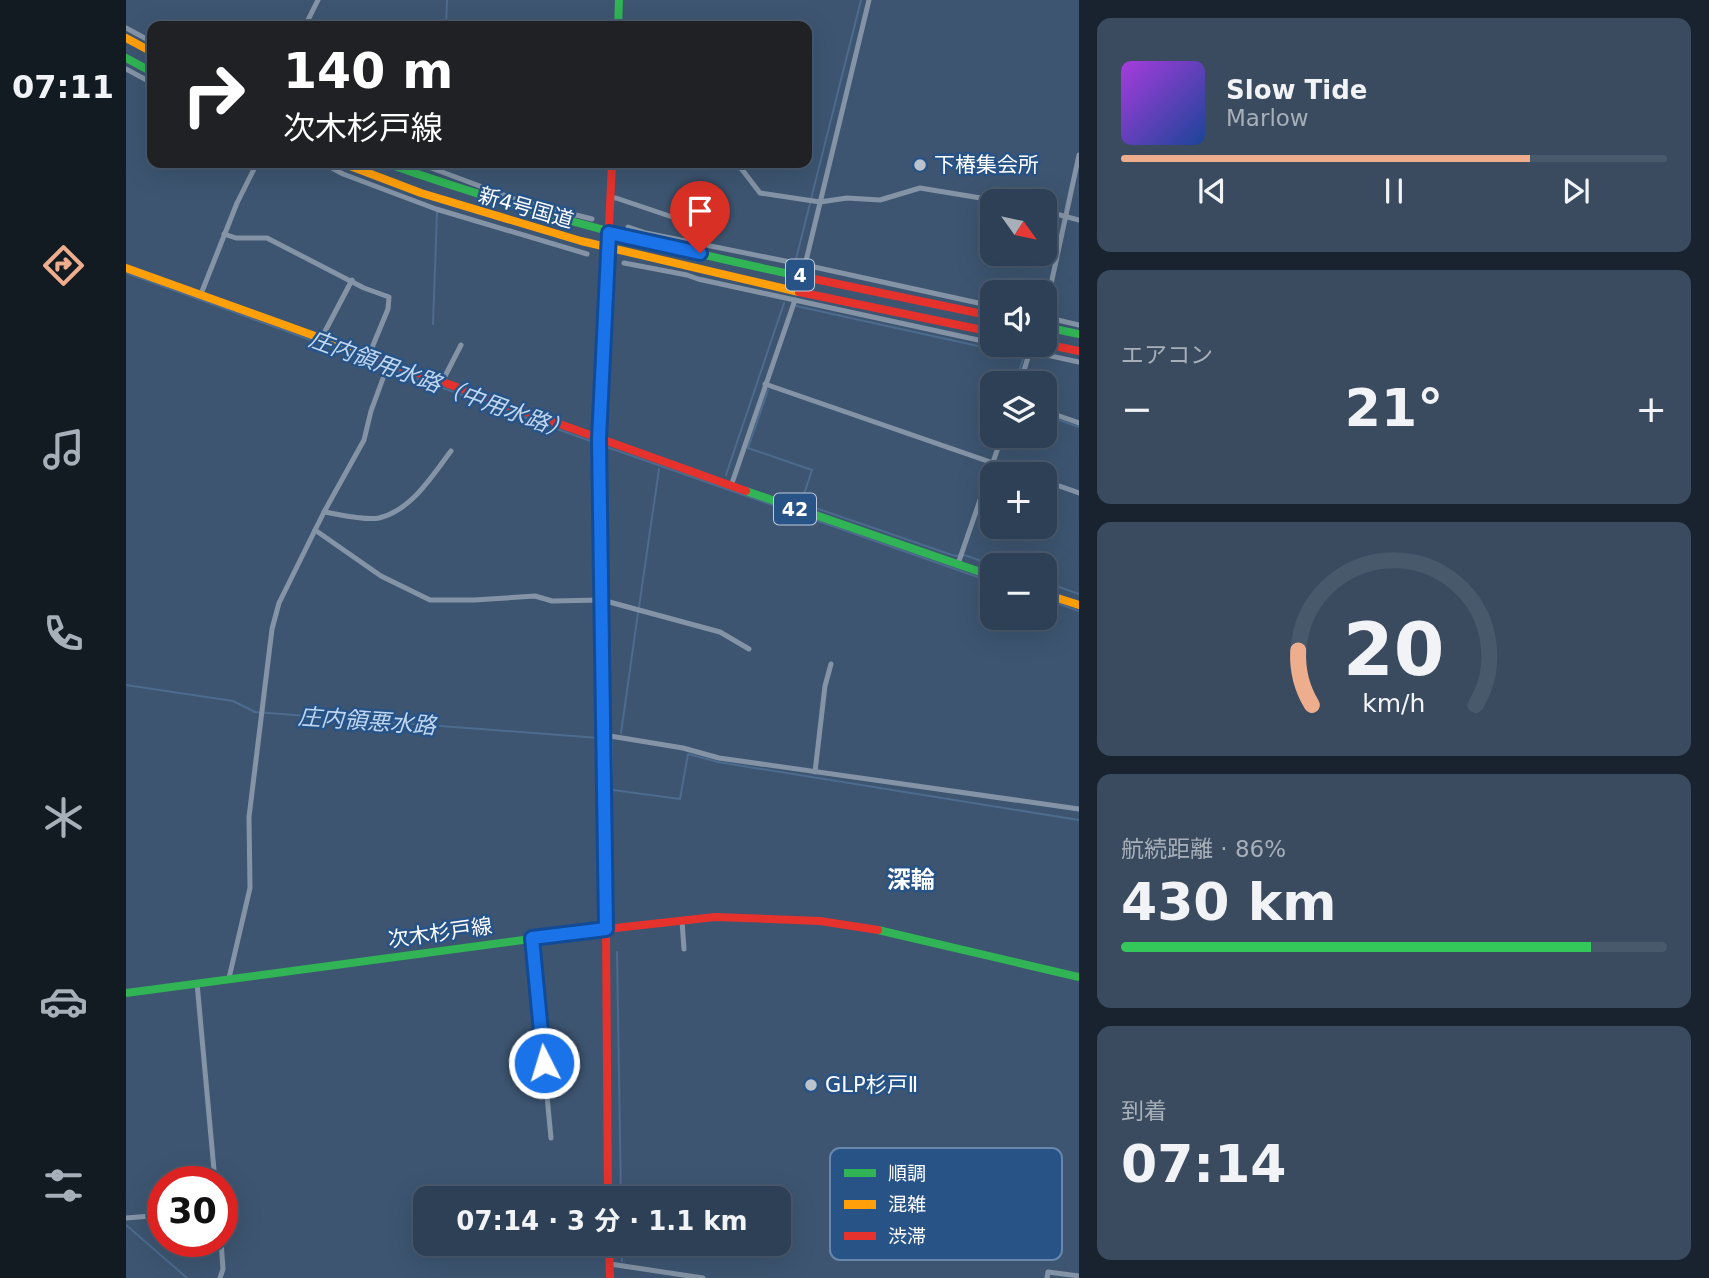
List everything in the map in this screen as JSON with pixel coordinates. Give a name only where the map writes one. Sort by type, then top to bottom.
[{"type":"main road","points":[[618,21],[619,0]]},
{"type":"main road","points":[[126,38],[147,49]]},
{"type":"main road","points":[[126,58],[147,69]]},
{"type":"main road","name":"新4号国道","points":[[356,168],[520,229],[608,249],[678,269],[980,330]]},
{"type":"main road","name":"新4号国道","points":[[402,168],[609,233],[655,239],[980,313]]},
{"type":"main road","points":[[608,1186],[599,439],[612,168]]},
{"type":"main road","name":"42","points":[[126,268],[731,486],[980,572]]},
{"type":"main road","points":[[1057,329],[1079,334]]},
{"type":"main road","points":[[1057,346],[1079,351]]},
{"type":"main road","points":[[1057,598],[1079,605]]},
{"type":"main road","name":"次木杉戸線","points":[[126,993],[532,938],[715,917],[767,917],[872,928],[1079,977]]},
{"type":"main road","points":[[610,1256],[610,1278]]},
{"type":"street","points":[[308,21],[318,0]]},
{"type":"street","points":[[805,265],[869,0]]},
{"type":"street","points":[[126,28],[147,39]]},
{"type":"street","points":[[126,69],[147,80]]},
{"type":"street","points":[[1052,280],[1079,155]]},
{"type":"street","points":[[201,294],[224,234],[255,168]]},
{"type":"street","points":[[332,168],[413,201],[487,226],[520,229],[543,242],[587,254]]},
{"type":"street","points":[[430,168],[524,206],[592,219]]},
{"type":"street","points":[[741,168],[760,193],[820,202],[847,198],[880,200],[920,188],[980,197]]},
{"type":"street","points":[[610,198],[617,198],[705,228],[701,243]]},
{"type":"street","points":[[1057,214],[1079,219]]},
{"type":"street","points":[[628,227],[655,239],[701,243],[980,303]]},
{"type":"street","points":[[224,234],[236,239],[267,238],[364,288],[389,297],[388,309],[369,355]]},
{"type":"street","points":[[624,263],[678,269],[698,279],[980,340]]},
{"type":"street","points":[[321,339],[352,280]]},
{"type":"street","points":[[731,486],[794,300]]},
{"type":"street","points":[[1057,320],[1079,325]]},
{"type":"street","points":[[442,382],[461,345]]},
{"type":"street","points":[[1057,357],[1079,362]]},
{"type":"street","points":[[229,978],[251,878],[249,817],[272,629],[279,603],[324,512],[364,440],[371,411],[389,362]]},
{"type":"street","points":[[765,384],[990,462]]},
{"type":"street","points":[[1057,415],[1079,423]]},
{"type":"street","points":[[324,512],[377,519],[402,507],[411,501],[451,451]]},
{"type":"street","points":[[1057,485],[1079,493]]},
{"type":"street","points":[[958,564],[980,501]]},
{"type":"street","points":[[315,530],[381,576],[430,600],[535,596],[552,601],[602,600],[720,632],[749,649]]},
{"type":"street","points":[[815,772],[825,686],[831,664]]},
{"type":"street","points":[[604,734],[683,748],[719,758],[1079,809]]},
{"type":"street","points":[[682,920],[684,949]]},
{"type":"street","points":[[532,938],[551,1138]]},
{"type":"street","points":[[197,983],[214,1166]]},
{"type":"street","points":[[126,1218],[147,1216]]},
{"type":"street","points":[[220,1278],[223,1269],[222,1257]]},
{"type":"street","points":[[610,1264],[704,1278]]},
{"type":"street","points":[[1047,1278],[1048,1272],[1079,1276]]},
{"type":"waterway","points":[[446,21],[447,0]]},
{"type":"waterway","points":[[796,259],[861,0]]},
{"type":"waterway","points":[[433,324],[437,213]]},
{"type":"waterway","name":"庄内領用水路（中用水路）","points":[[126,273],[385,367]]},
{"type":"waterway","points":[[726,475],[784,303]]},
{"type":"waterway","points":[[796,306],[1024,356],[1019,371]]},
{"type":"waterway","name":"庄内領用水路（中用水路）","points":[[390,369],[596,443]]},
{"type":"waterway","points":[[768,390],[748,448],[812,470],[801,503],[955,556],[964,555],[980,560]]},
{"type":"waterway","points":[[1057,419],[1079,427]]},
{"type":"waterway","name":"庄内領用水路（中用水路）","points":[[601,445],[980,578]]},
{"type":"waterway","points":[[639,607],[659,469]]},
{"type":"waterway","points":[[1057,586],[1079,594]]},
{"type":"waterway","name":"庄内領用水路（中用水路）","points":[[1057,603],[1079,611]]},
{"type":"waterway","points":[[621,733],[638,613]]},
{"type":"waterway","name":"庄内領悪水路","points":[[126,685],[233,701],[255,712],[599,738]]},
{"type":"waterway","points":[[605,738],[612,739],[612,908]]},
{"type":"waterway","points":[[613,790],[680,799],[688,754],[718,762],[1079,820]]},
{"type":"waterway","points":[[617,952],[621,1186]]},
{"type":"waterway","points":[[126,1225],[187,1278]]},
{"type":"waterway","points":[[622,1256],[622,1261]]},
{"type":"traffic: fast","points":[[618,21],[619,0]]},
{"type":"traffic: fast","points":[[126,58],[147,69]]},
{"type":"traffic: fast","points":[[401,168],[586,225],[790,274]]},
{"type":"traffic: fast","points":[[1057,329],[1079,334]]},
{"type":"traffic: fast","points":[[746,491],[980,572]]},
{"type":"traffic: fast","points":[[126,993],[606,929],[604,820]]},
{"type":"traffic: fast","points":[[878,930],[1079,977]]},
{"type":"traffic: slow","points":[[126,38],[147,49]]},
{"type":"traffic: slow","points":[[355,168],[421,193],[581,241],[799,292]]},
{"type":"traffic: slow","points":[[126,268],[376,358]]},
{"type":"traffic: slow","points":[[1057,598],[1079,605]]},
{"type":"traffic: jam","points":[[604,820],[599,439],[612,168]]},
{"type":"traffic: jam","points":[[790,274],[980,314]]},
{"type":"traffic: jam","points":[[799,292],[980,330]]},
{"type":"traffic: jam","points":[[1057,346],[1079,351]]},
{"type":"traffic: jam","points":[[376,358],[746,491]]},
{"type":"traffic: jam","points":[[608,1186],[606,929],[715,917],[820,921],[878,930]]},
{"type":"traffic: jam","points":[[609,1256],[610,1278]]},
{"type":"place","name":"下椿集会所","points":[[920,165]]},
{"type":"place","name":"GLP杉戸Ⅱ","points":[[811,1085]]},
{"type":"district","name":"深輪","points":[[911,880]]},
{"type":"route","points":[[544,1063],[532,938],[606,929],[599,439],[609,233],[700,253]]}]
